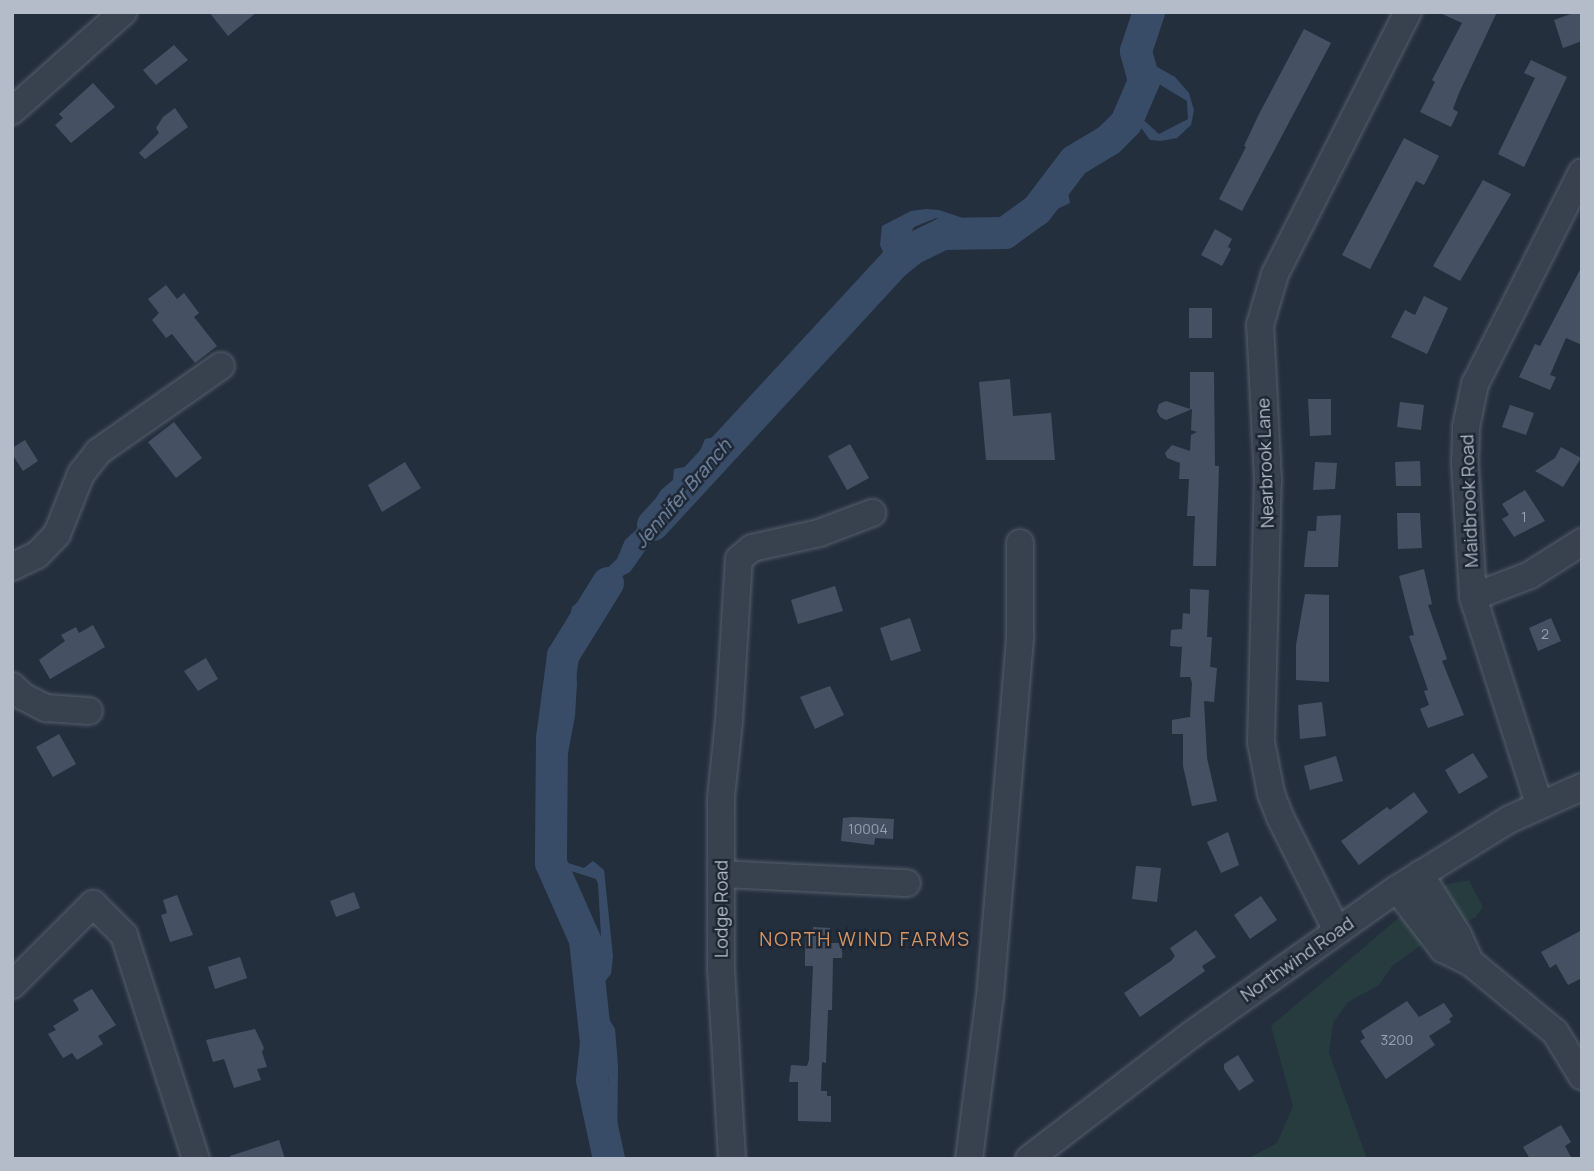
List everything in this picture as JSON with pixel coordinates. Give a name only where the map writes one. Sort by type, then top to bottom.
[{"type":"street","points":[[12,111],[124,12]]},
{"type":"street","name":"Nearbrook Lane","points":[[1337,931],[1280,817],[1261,742],[1268,481],[1260,325],[1275,274],[1408,12]]},
{"type":"street","name":"Maidbrook Road","points":[[1539,804],[1473,597],[1465,463],[1469,406],[1475,384],[1582,172]]},
{"type":"street","points":[[12,567],[37,555],[57,534],[81,474],[98,452],[221,366]]},
{"type":"street","name":"Lodge Road","points":[[732,1159],[723,1036],[721,798],[734,660],[740,556],[752,548],[819,533],[872,513]]},
{"type":"street","points":[[1473,597],[1530,575],[1582,542]]},
{"type":"street","points":[[969,1159],[990,996],[1020,635],[1020,543]]},
{"type":"street","points":[[12,686],[24,697],[46,708],[89,710]]},
{"type":"street","name":"Northwind Road","points":[[1028,1159],[1104,1099],[1397,888],[1485,832],[1539,804],[1582,787]]},
{"type":"street","points":[[722,874],[907,883]]},
{"type":"street","points":[[1420,874],[1458,935],[1469,962]]},
{"type":"street","points":[[1397,888],[1443,949],[1469,962],[1555,1032],[1582,1076]]},
{"type":"street","points":[[12,985],[93,904],[124,935],[196,1159]]},
{"type":"green space","points":[[1469,880],[1483,907],[1475,918],[1438,933],[1392,966],[1379,985],[1348,1002],[1333,1023],[1329,1053],[1367,1159],[1247,1159],[1277,1143],[1293,1106],[1271,1026],[1435,887]]},
{"type":"water","name":"Jennifer Branch","points":[[1132,12],[1160,12],[1141,39],[1143,54],[1150,63],[1175,77],[1189,93],[1194,110],[1191,125],[1177,138],[1161,141],[1150,140],[1142,129],[1125,121],[1117,120],[1106,125],[1068,166],[1065,175],[1070,203],[1046,214],[1027,235],[989,237],[936,218],[914,227],[893,264],[886,289],[878,303],[850,330],[782,386],[766,409],[741,428],[733,442],[697,475],[676,500],[630,572],[615,580],[602,601],[578,626],[574,645],[577,683],[575,716],[552,837],[555,849],[565,862],[584,868],[593,861],[604,870],[613,956],[611,974],[601,986],[601,999],[603,1009],[615,1029],[618,1066],[617,1159],[609,1159],[605,1137],[609,1092],[607,1053],[597,1031],[591,993],[601,936],[598,884],[596,879],[568,870],[556,859],[543,820],[562,756],[562,738],[569,704],[560,666],[572,607],[591,591],[602,573],[617,559],[625,540],[636,530],[661,490],[673,480],[674,469],[685,467],[697,458],[705,439],[725,435],[737,416],[759,397],[776,377],[777,371],[812,345],[840,318],[860,309],[877,290],[888,264],[880,245],[882,226],[911,211],[926,209],[939,210],[1001,231],[1024,229],[1034,217],[1048,186],[1067,156],[1107,120],[1120,114],[1138,115],[1159,134],[1188,119],[1187,101],[1154,81],[1140,67],[1130,19]]},
{"type":"building","points":[[209,12],[257,12],[228,36]]},
{"type":"building","points":[[1438,12],[1497,12],[1459,93],[1453,109],[1458,112],[1451,127],[1420,112],[1435,82],[1432,80],[1462,23]]},
{"type":"building","points":[[1582,12],[1582,41],[1563,48],[1554,20]]},
{"type":"building","points":[[1304,29],[1331,43],[1242,211],[1219,199],[1246,147],[1244,146],[1258,116]]},
{"type":"building","points":[[174,45],[188,60],[156,85],[143,70]]},
{"type":"building","points":[[1531,60],[1567,77],[1524,167],[1498,154],[1535,78],[1524,73]]},
{"type":"building","points":[[93,83],[115,107],[71,143],[55,125],[63,118],[59,114]]},
{"type":"building","points":[[175,108],[188,127],[145,159],[139,153],[159,133],[156,128],[163,117]]},
{"type":"building","points":[[1404,138],[1439,156],[1424,185],[1416,181],[1370,269],[1342,255]]},
{"type":"building","points":[[1483,180],[1511,194],[1460,281],[1433,266]]},
{"type":"building","points":[[1215,229],[1232,239],[1228,247],[1231,249],[1222,266],[1201,255]]},
{"type":"building","points":[[1582,266],[1582,345],[1566,338],[1550,375],[1556,377],[1550,390],[1519,377],[1535,344],[1540,346]]},
{"type":"building","points":[[166,285],[177,299],[184,293],[199,313],[194,317],[217,346],[195,363],[172,334],[166,338],[152,320],[159,313],[148,299]]},
{"type":"building","points":[[1424,296],[1448,308],[1427,354],[1391,337],[1405,310],[1415,315]]},
{"type":"building","points":[[1189,308],[1212,308],[1212,338],[1189,338]]},
{"type":"building","points":[[1190,372],[1214,372],[1215,466],[1219,466],[1216,566],[1193,566],[1195,516],[1187,516],[1189,479],[1179,479],[1180,463],[1167,458],[1165,453],[1172,445],[1190,451],[1191,435],[1197,432],[1191,430],[1192,409],[1166,420],[1160,417],[1157,411],[1159,404],[1166,401],[1190,409]]},
{"type":"building","points":[[1010,379],[1013,416],[1051,413],[1055,460],[986,460],[979,382]]},
{"type":"building","points":[[1308,399],[1331,399],[1331,435],[1310,436]]},
{"type":"building","points":[[1400,402],[1424,405],[1421,430],[1397,427]]},
{"type":"building","points":[[1510,405],[1534,413],[1526,435],[1502,427]]},
{"type":"building","points":[[174,422],[202,458],[176,478],[148,442]]},
{"type":"building","points":[[25,440],[38,461],[23,471],[12,454],[12,448]]},
{"type":"building","points":[[850,444],[869,478],[847,490],[828,456]]},
{"type":"building","points":[[1561,447],[1581,458],[1563,487],[1535,471],[1555,458]]},
{"type":"building","points":[[1420,461],[1421,486],[1396,486],[1395,462]]},
{"type":"building","points":[[405,462],[421,488],[382,512],[368,485]]},
{"type":"building","points":[[1315,462],[1337,463],[1335,489],[1313,490]]},
{"type":"building","points":[[1525,490],[1545,521],[1514,537],[1502,519],[1509,515],[1502,504]]},
{"type":"building","points":[[1397,513],[1420,513],[1422,548],[1398,549]]},
{"type":"building","points":[[1341,515],[1338,567],[1304,567],[1308,531],[1316,531],[1317,516]]},
{"type":"building","points":[[1424,569],[1432,604],[1428,605],[1447,659],[1442,661],[1464,715],[1428,728],[1420,709],[1429,705],[1424,691],[1428,690],[1409,636],[1414,635],[1399,576]]},
{"type":"building","points":[[835,586],[843,611],[798,624],[791,600]]},
{"type":"building","points":[[1190,589],[1209,590],[1207,637],[1212,637],[1210,667],[1217,668],[1214,702],[1204,701],[1207,758],[1217,801],[1192,806],[1183,766],[1183,734],[1172,734],[1172,720],[1190,717],[1192,683],[1190,677],[1180,677],[1182,647],[1170,646],[1171,630],[1182,629],[1183,613],[1190,614]]},
{"type":"building","points":[[1305,594],[1329,595],[1329,682],[1296,680],[1296,645]]},
{"type":"building","points":[[910,618],[921,651],[891,661],[880,628]]},
{"type":"building","points":[[1551,618],[1561,641],[1538,651],[1529,628]]},
{"type":"building","points":[[93,625],[105,647],[50,679],[39,660],[65,641],[61,635],[76,627],[79,633]]},
{"type":"building","points":[[206,658],[218,679],[198,691],[184,671]]},
{"type":"building","points":[[830,686],[844,715],[815,729],[800,697]]},
{"type":"building","points":[[1322,702],[1326,736],[1300,739],[1298,705]]},
{"type":"building","points":[[59,734],[76,764],[53,777],[36,747]]},
{"type":"building","points":[[1473,753],[1488,777],[1459,794],[1445,770]]},
{"type":"building","points":[[1336,756],[1343,781],[1310,790],[1304,766]]},
{"type":"building","points":[[1414,792],[1428,812],[1359,865],[1341,841],[1387,807],[1390,810]]},
{"type":"building","points":[[843,818],[894,819],[893,839],[875,838],[874,845],[841,841]]},
{"type":"building","points":[[1228,832],[1239,865],[1221,873],[1207,842]]},
{"type":"building","points":[[1136,866],[1161,868],[1157,902],[1132,899]]},
{"type":"building","points":[[354,892],[360,908],[336,917],[330,901]]},
{"type":"building","points":[[177,895],[193,935],[170,942],[161,915],[167,913],[163,900]]},
{"type":"building","points":[[1261,896],[1277,920],[1250,939],[1234,915]]},
{"type":"building","points":[[813,927],[830,928],[830,943],[843,943],[842,958],[833,958],[832,1010],[828,1010],[826,1063],[822,1062],[821,1091],[827,1091],[827,1096],[831,1096],[831,1122],[798,1121],[798,1082],[789,1082],[791,1065],[807,1066],[809,1060],[813,966],[805,966],[805,955],[806,933],[813,934]]},
{"type":"building","points":[[1196,930],[1216,957],[1202,966],[1205,971],[1140,1017],[1124,993],[1171,961],[1175,956],[1170,948]]},
{"type":"building","points":[[1582,930],[1582,978],[1568,985],[1556,964],[1550,968],[1541,952]]},
{"type":"building","points":[[240,957],[247,978],[215,989],[208,967]]},
{"type":"building","points":[[92,989],[116,1025],[98,1036],[103,1044],[77,1060],[72,1053],[63,1058],[48,1034],[56,1030],[53,1026],[79,1010],[73,1000]]},
{"type":"building","points":[[1407,1001],[1419,1017],[1444,1003],[1453,1016],[1449,1019],[1451,1022],[1429,1036],[1435,1045],[1386,1079],[1360,1041],[1365,1038],[1361,1031]]},
{"type":"building","points":[[255,1029],[264,1048],[262,1052],[267,1067],[257,1069],[261,1080],[234,1088],[224,1059],[213,1062],[206,1040]]},
{"type":"building","points":[[1238,1055],[1254,1081],[1239,1091],[1224,1069],[1224,1064]]},
{"type":"building","points":[[1561,1125],[1571,1142],[1565,1146],[1572,1159],[1530,1159],[1523,1147]]},
{"type":"building","points":[[279,1140],[285,1159],[230,1159],[230,1156]]},
{"type":"waterway","name":"Jennifer Branch","points":[[653,525],[895,263],[912,249],[943,234],[1005,233],[1037,210],[1074,161],[1109,140],[1126,123],[1144,81],[1136,51],[1149,12]]},
{"type":"waterway","name":"Jennifer Branch","points":[[608,583],[563,656],[552,738],[551,863],[585,940],[596,1043],[592,1080],[609,1159]]},
{"type":"district","name":"NORTH WIND FARMS","points":[[865,940]]}]
